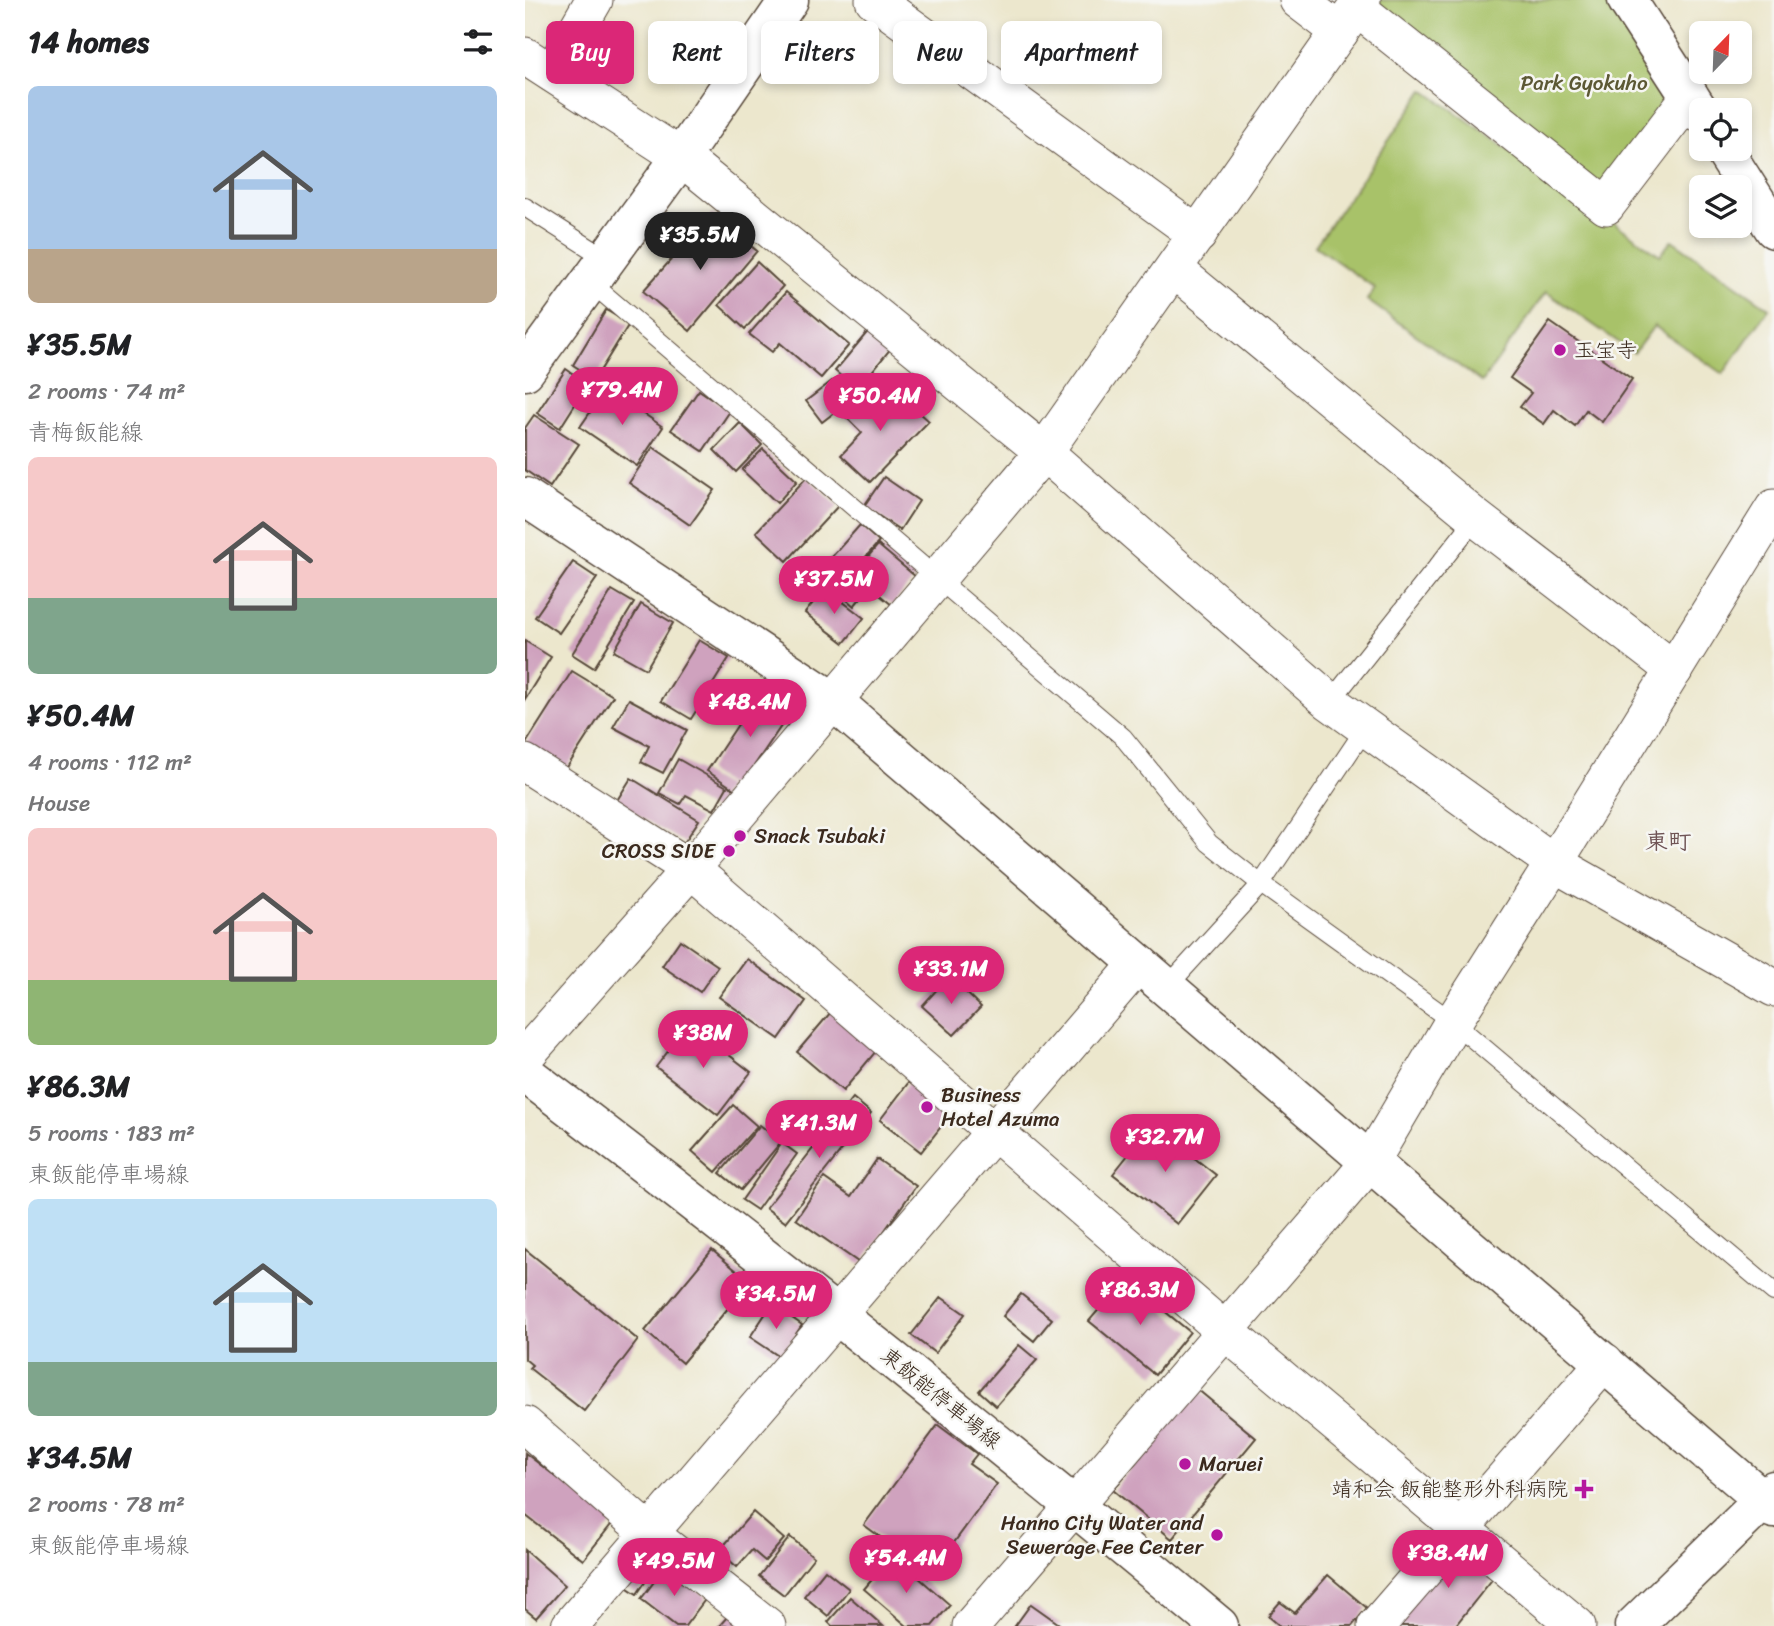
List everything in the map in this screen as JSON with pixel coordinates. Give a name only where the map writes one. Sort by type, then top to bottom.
[{"type":"street","points":[[594,0],[538,64],[681,157],[1044,452],[1330,702],[1365,729],[1554,863],[1774,988]]},
{"type":"street","points":[[525,371],[681,157],[789,0]]},
{"type":"street","points":[[874,0],[1198,235]]},
{"type":"street","points":[[1298,0],[1353,13],[1606,206],[1689,112]]},
{"type":"street","points":[[1627,0],[1690,98]]},
{"type":"street","points":[[525,1056],[691,869],[1044,452],[1353,13]]},
{"type":"street","points":[[1731,161],[1774,229]]},
{"type":"street","points":[[1174,269],[1476,518],[1674,670]]},
{"type":"street","points":[[525,497],[834,701],[1605,1362],[1770,1499],[1634,1626]]},
{"type":"street","points":[[971,1626],[1371,1161],[1453,1022],[1774,508]]},
{"type":"street","points":[[525,763],[691,869],[1225,1331],[1577,1626]]},
{"type":"street","points":[[570,1626],[1139,963]]},
{"type":"street","name":"東飯能停車場線","points":[[525,1073],[837,1314],[1219,1626]]},
{"type":"street","points":[[1376,1626],[1605,1362]]},
{"type":"street","points":[[525,1425],[649,1533],[767,1626]]},
{"type":"lane","points":[[525,207],[939,579],[1123,737],[1209,843],[1261,884],[1453,1022],[1774,1292]]},
{"type":"lane","points":[[1330,702],[1476,518]]},
{"type":"lane","points":[[1167,987],[1261,884],[1365,729]]},
{"type":"green space","name":"Park Gyokuho","points":[[1362,0],[1627,0],[1690,96],[1606,206]]},
{"type":"green space","points":[[1424,90],[1660,255],[1672,240],[1769,308],[1723,374],[1654,326],[1634,353],[1546,292],[1482,382],[1367,300],[1375,288],[1315,246]]},
{"type":"building","points":[[712,214],[757,251],[690,331],[643,291]]},
{"type":"building","points":[[757,262],[783,286],[745,329],[719,305]]},
{"type":"building","points":[[786,292],[849,345],[821,378],[780,343],[772,352],[749,334]]},
{"type":"building","points":[[606,310],[629,324],[595,379],[573,365]]},
{"type":"building","name":"玉宝寺","points":[[1550,322],[1632,379],[1602,422],[1586,410],[1575,426],[1554,410],[1544,424],[1520,407],[1531,393],[1510,378]]},
{"type":"building","points":[[870,329],[892,347],[857,390],[835,371]]},
{"type":"building","points":[[566,369],[588,384],[560,428],[537,413]]},
{"type":"building","points":[[832,381],[848,402],[822,422],[806,401]]},
{"type":"building","points":[[874,386],[903,414],[911,405],[929,421],[870,482],[841,455],[862,433],[845,416]]},
{"type":"building","points":[[607,388],[663,427],[637,466],[580,427]]},
{"type":"building","points":[[699,390],[730,411],[703,451],[671,430]]},
{"type":"building","points":[[534,415],[579,444],[550,487],[525,470],[525,428]]},
{"type":"building","points":[[740,423],[762,445],[736,472],[714,450]]},
{"type":"building","points":[[653,447],[715,490],[690,525],[629,483]]},
{"type":"building","points":[[763,449],[797,481],[777,503],[742,470]]},
{"type":"building","points":[[807,477],[838,506],[787,561],[756,532]]},
{"type":"building","points":[[884,477],[919,501],[900,530],[864,506]]},
{"type":"building","points":[[860,525],[879,542],[839,587],[820,570]]},
{"type":"building","points":[[878,545],[916,577],[892,605],[870,587],[854,606],[838,592]]},
{"type":"building","points":[[573,562],[597,578],[559,633],[535,617]]},
{"type":"building","points":[[825,588],[864,618],[844,643],[805,613]]},
{"type":"building","points":[[612,590],[634,603],[594,668],[572,654]]},
{"type":"building","points":[[641,604],[673,623],[646,669],[614,651]]},
{"type":"building","points":[[699,640],[729,658],[691,719],[661,701]]},
{"type":"building","points":[[525,641],[551,657],[525,699]]},
{"type":"building","points":[[572,671],[613,696],[564,772],[525,745]]},
{"type":"building","points":[[763,687],[794,707],[737,791],[707,771]]},
{"type":"building","points":[[629,699],[687,730],[663,773],[641,762],[649,746],[613,727]]},
{"type":"building","points":[[678,759],[727,787],[714,810],[686,795],[680,804],[659,793]]},
{"type":"building","points":[[631,778],[699,820],[684,843],[616,802]]},
{"type":"building","points":[[680,940],[718,966],[700,992],[662,966]]},
{"type":"building","points":[[747,959],[806,1001],[779,1039],[719,997]]},
{"type":"building","points":[[949,976],[981,1007],[954,1035],[922,1006]]},
{"type":"building","points":[[831,1012],[877,1050],[843,1091],[797,1052]]},
{"type":"building","points":[[689,1024],[751,1072],[718,1115],[656,1067]]},
{"type":"building","points":[[909,1082],[951,1114],[921,1152],[880,1120]]},
{"type":"building","points":[[853,1098],[871,1113],[785,1222],[766,1208]]},
{"type":"building","points":[[733,1105],[757,1126],[716,1172],[692,1151]]},
{"type":"building","points":[[760,1125],[781,1142],[741,1190],[720,1173]]},
{"type":"building","points":[[1152,1125],[1216,1175],[1177,1224],[1113,1174]]},
{"type":"building","points":[[782,1143],[797,1154],[757,1210],[742,1200]]},
{"type":"building","points":[[877,1159],[916,1186],[861,1264],[796,1219],[824,1178],[851,1197]]},
{"type":"building","points":[[525,1249],[638,1340],[584,1411],[529,1368],[532,1365],[525,1359]]},
{"type":"building","points":[[712,1250],[750,1282],[682,1363],[645,1331]]},
{"type":"building","points":[[1125,1279],[1190,1332],[1155,1375],[1089,1321]]},
{"type":"building","points":[[1021,1294],[1052,1319],[1034,1341],[1003,1316]]},
{"type":"building","points":[[941,1297],[965,1314],[935,1353],[911,1335]]},
{"type":"building","points":[[772,1304],[802,1325],[780,1357],[750,1337]]},
{"type":"building","points":[[1019,1345],[1037,1360],[996,1406],[979,1391]]},
{"type":"building","name":"Maruei","points":[[1197,1389],[1256,1438],[1172,1539],[1113,1490]]},
{"type":"building","points":[[938,1425],[977,1454],[969,1464],[997,1484],[928,1578],[904,1560],[906,1556],[864,1525]]},
{"type":"building","points":[[525,1453],[614,1521],[583,1560],[525,1515]]},
{"type":"building","points":[[753,1512],[784,1539],[765,1561],[752,1550],[737,1567],[719,1551]]},
{"type":"building","points":[[790,1537],[814,1557],[784,1595],[759,1576]]},
{"type":"building","points":[[652,1539],[667,1550],[637,1594],[622,1584]]},
{"type":"building","points":[[1457,1540],[1498,1572],[1455,1626],[1389,1626]]},
{"type":"building","points":[[525,1550],[565,1585],[536,1618],[525,1609]]},
{"type":"building","points":[[893,1555],[950,1605],[932,1626],[907,1626],[864,1589]]},
{"type":"building","points":[[666,1566],[707,1597],[685,1626],[676,1626],[641,1599]]},
{"type":"building","points":[[825,1570],[849,1589],[828,1616],[804,1596]]},
{"type":"building","points":[[1328,1575],[1367,1608],[1352,1626],[1280,1626],[1268,1616],[1280,1602],[1295,1613]]},
{"type":"building","points":[[850,1597],[883,1626],[832,1626],[828,1622]]},
{"type":"building","points":[[1031,1604],[1062,1626],[1015,1626]]},
{"type":"building","points":[[736,1607],[758,1626],[719,1626]]},
{"type":"place","name":"玉宝寺","points":[[1560,350]]},
{"type":"place","name":"Snack Tsubaki","points":[[740,836]]},
{"type":"place","name":"CROSS SIDE","points":[[729,851]]},
{"type":"place","name":"Business Hotel Azuma","points":[[927,1107]]},
{"type":"place","name":"Maruei","points":[[1185,1464]]},
{"type":"place","name":"靖和会 飯能整形外科病院","points":[[1584,1489]]},
{"type":"place","name":"Hanno City Water and Sewerage Fee Center","points":[[1217,1535]]},
{"type":"district","name":"東町","points":[[1668,841]]}]
